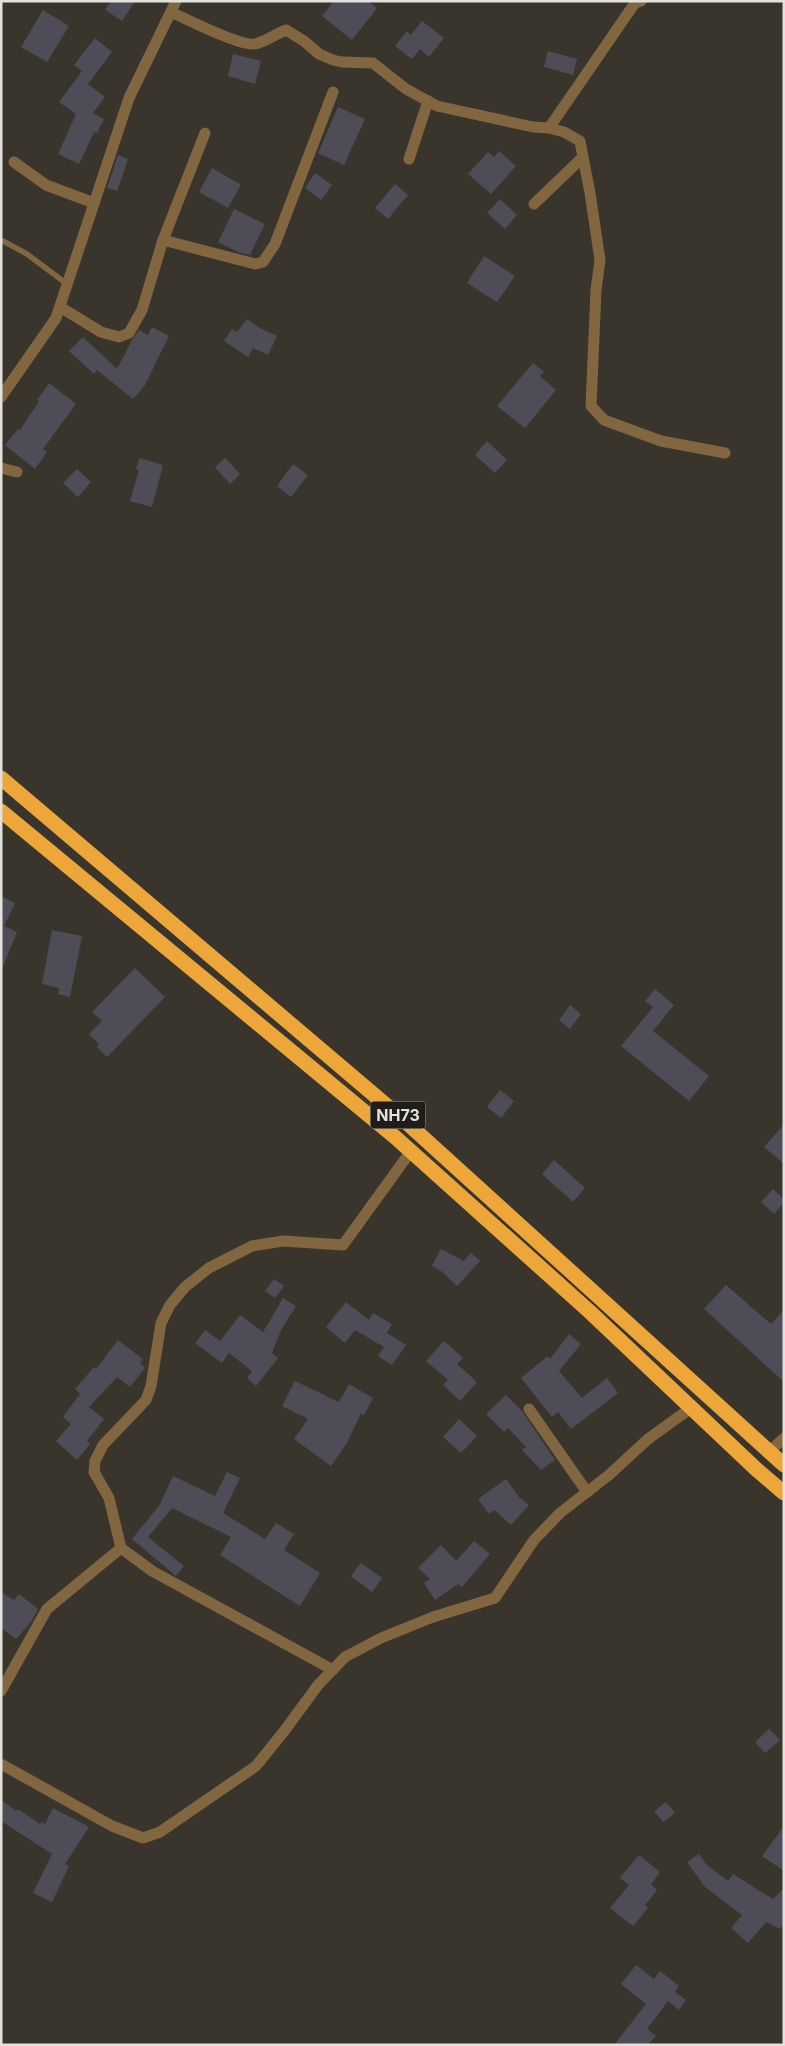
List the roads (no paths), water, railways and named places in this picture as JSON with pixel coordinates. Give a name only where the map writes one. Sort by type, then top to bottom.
[{"type":"highway","name":"NH73","points":[[1,778],[406,1122],[784,1465]]},
{"type":"highway","name":"NH73","points":[[1,811],[411,1151],[590,1312],[784,1493]]},
{"type":"street","points":[[549,128],[635,3],[641,1]]},
{"type":"street","points":[[1,397],[56,318],[129,98],[174,7],[219,34],[251,44],[265,41],[286,30],[304,41],[319,54],[333,60],[373,63],[406,88],[437,106],[533,127],[549,128],[564,132],[580,141],[600,260],[596,290],[591,406],[604,420],[661,441],[726,453]]},
{"type":"street","points":[[163,240],[255,264],[263,262],[275,244],[333,92]]},
{"type":"street","points":[[409,159],[428,101]]},
{"type":"street","points":[[60,307],[101,332],[119,337],[129,332],[142,310],[163,240],[205,132]]},
{"type":"street","points":[[534,204],[582,157]]},
{"type":"street","points":[[14,162],[46,185],[94,203]]},
{"type":"street","points":[[1,468],[17,472]]},
{"type":"street","points":[[333,1670],[152,1572],[121,1548],[109,1498],[94,1472],[95,1461],[103,1445],[146,1400],[151,1386],[161,1324],[170,1305],[185,1287],[209,1268],[252,1246],[283,1241],[343,1244],[411,1151]]},
{"type":"street","points":[[1,1764],[112,1826],[144,1838],[160,1832],[256,1766],[318,1685],[345,1657],[381,1638],[432,1617],[496,1598],[534,1540],[560,1513],[609,1475],[648,1439],[691,1408]]},
{"type":"street","points":[[529,1409],[587,1492]]},
{"type":"street","points":[[769,1452],[784,1438]]},
{"type":"street","points":[[1,1691],[47,1609],[121,1548]]},
{"type":"lane","points":[[1,240],[27,254],[68,284]]}]
